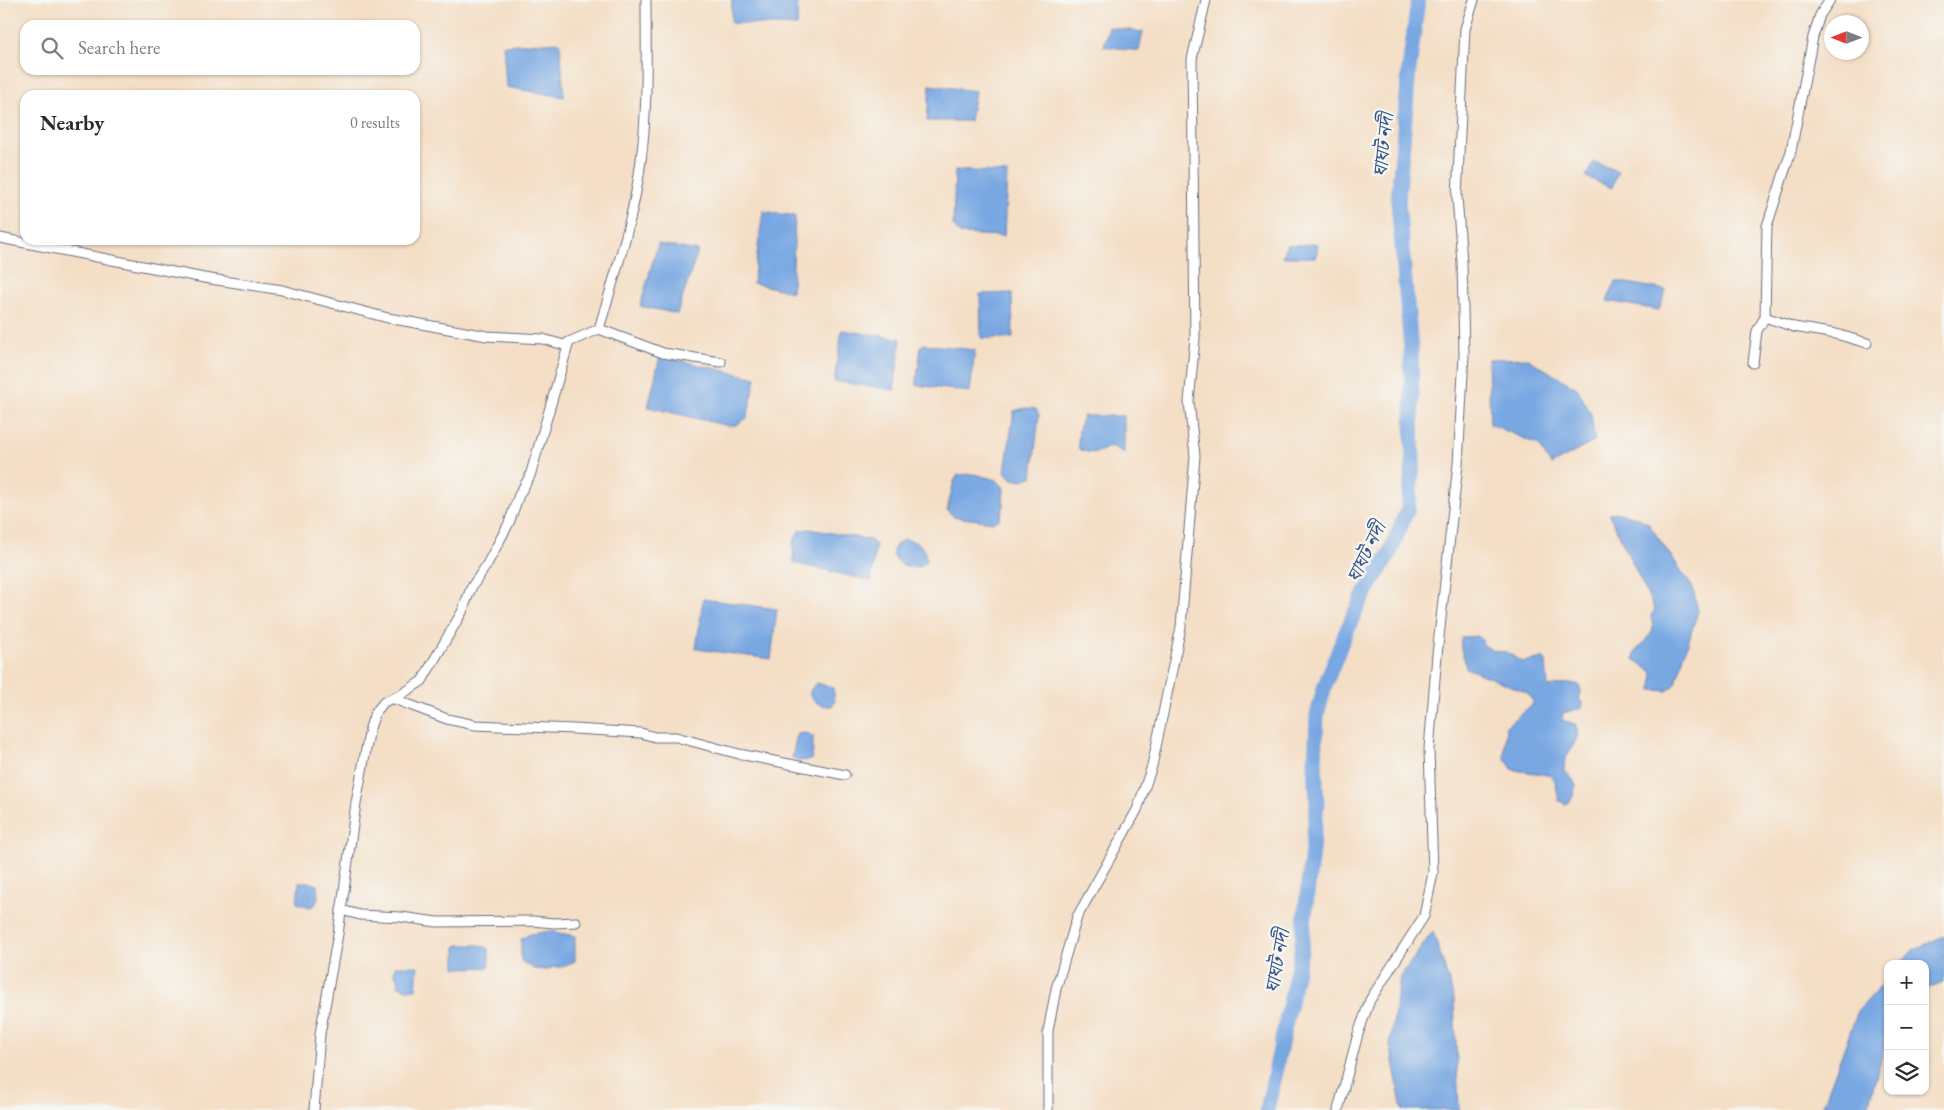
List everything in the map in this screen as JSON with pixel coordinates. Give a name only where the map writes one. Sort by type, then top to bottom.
[{"type":"street","points":[[599,330],[630,219],[641,161],[646,111],[646,0]]},
{"type":"street","points":[[1048,1110],[1048,1031],[1056,989],[1077,917],[1137,810],[1152,766],[1181,627],[1195,456],[1189,402],[1194,338],[1192,59],[1206,0]]},
{"type":"street","points":[[1338,1110],[1358,1034],[1370,1000],[1424,916],[1433,873],[1429,749],[1437,655],[1458,464],[1464,354],[1462,262],[1457,197],[1465,30],[1474,0]]},
{"type":"street","points":[[1752,363],[1757,331],[1765,317],[1768,226],[1791,151],[1813,38],[1820,15],[1830,0]]},
{"type":"street","points":[[0,238],[20,242]]},
{"type":"street","points":[[36,245],[204,278],[282,290],[388,318],[487,336],[542,339],[564,345],[599,330],[663,353],[721,362]]},
{"type":"street","points":[[1765,317],[1794,327],[1836,334],[1867,342]]},
{"type":"street","points":[[314,1110],[320,1034],[341,910],[356,803],[370,728],[375,713],[384,702],[394,699],[422,681],[462,612],[471,588],[486,566],[509,523],[519,495],[530,476],[568,342]]},
{"type":"street","points":[[394,699],[446,719],[475,725],[592,730],[655,737],[676,737],[739,754],[845,775]]},
{"type":"street","points":[[341,910],[360,915],[401,917],[438,922],[576,922]]},
{"type":"water","points":[[732,0],[798,2],[797,26],[731,23]]},
{"type":"water","points":[[1109,27],[1143,32],[1139,51],[1104,46]]},
{"type":"water","points":[[560,42],[564,97],[506,87],[503,45]]},
{"type":"water","points":[[930,85],[975,91],[970,121],[927,121]]},
{"type":"water","points":[[1594,162],[1618,171],[1612,188],[1586,177]]},
{"type":"water","points":[[955,170],[1007,173],[1004,236],[960,234],[953,225]]},
{"type":"water","points":[[763,211],[795,216],[792,292],[753,283]]},
{"type":"water","points":[[658,244],[698,251],[677,314],[640,306]]},
{"type":"water","points":[[1318,244],[1316,257],[1283,257],[1287,245]]},
{"type":"water","points":[[1616,281],[1666,290],[1659,310],[1607,301]]},
{"type":"water","points":[[1012,293],[1013,338],[981,338],[980,294]]},
{"type":"water","points":[[842,330],[901,339],[894,390],[834,381]]},
{"type":"water","points":[[924,344],[975,350],[970,392],[916,385],[921,346]]},
{"type":"water","points":[[660,356],[756,378],[747,418],[736,425],[729,426],[648,407]]},
{"type":"water","points":[[1526,358],[1577,388],[1591,414],[1595,441],[1551,465],[1539,445],[1490,424],[1488,359]]},
{"type":"water","points":[[1025,408],[1036,409],[1039,415],[1032,477],[1017,480],[1005,472],[1014,411]]},
{"type":"water","points":[[1083,416],[1124,416],[1124,453],[1111,446],[1095,452],[1079,449],[1079,432]]},
{"type":"water","points":[[974,474],[997,480],[1004,488],[1003,508],[999,520],[993,522],[954,517],[947,510],[954,481],[958,475]]},
{"type":"water","points":[[1615,512],[1633,516],[1648,523],[1693,588],[1698,611],[1675,685],[1667,691],[1652,690],[1653,672],[1634,659],[1637,650],[1652,632],[1651,615],[1655,610],[1609,514]]},
{"type":"water","points":[[809,529],[870,540],[876,545],[871,581],[794,563],[793,543],[799,531]]},
{"type":"water","points":[[904,539],[917,543],[924,551],[926,561],[918,567],[904,566],[893,557],[894,548]]},
{"type":"water","points":[[703,599],[777,609],[771,659],[696,649]]},
{"type":"water","points":[[1478,636],[1482,640],[1483,645],[1494,651],[1506,652],[1523,662],[1543,658],[1546,662],[1548,687],[1571,683],[1579,685],[1581,691],[1578,698],[1583,703],[1582,708],[1563,713],[1562,720],[1575,724],[1577,730],[1576,741],[1567,757],[1564,771],[1576,785],[1573,797],[1566,804],[1559,801],[1555,781],[1550,775],[1513,770],[1504,757],[1506,726],[1533,704],[1533,701],[1528,693],[1466,668],[1461,649],[1462,637]]},
{"type":"water","points":[[817,683],[833,688],[835,701],[832,706],[821,705],[810,696],[812,687]]},
{"type":"water","points":[[805,733],[813,736],[811,760],[797,761],[792,758],[797,734]]},
{"type":"water","points":[[299,882],[309,882],[317,885],[318,898],[315,905],[310,907],[297,903]]},
{"type":"water","points":[[550,931],[575,936],[575,961],[562,967],[553,967],[547,970],[534,969],[521,961],[521,939],[530,934]]},
{"type":"water","points":[[1433,931],[1454,998],[1459,1110],[1402,1110],[1390,1044],[1400,977]]},
{"type":"water","points":[[1944,936],[1944,982],[1929,988],[1929,960],[1904,960],[1913,950]]},
{"type":"water","points":[[480,945],[488,948],[489,967],[456,968],[456,946]]},
{"type":"water","points":[[395,966],[418,966],[416,989],[398,986],[399,981],[394,973]]},
{"type":"water","points":[[1884,982],[1884,1048],[1867,1110],[1821,1110],[1858,1011]]},
{"type":"waterway","name":"ঘাঘট নদী","points":[[1267,1110],[1301,951],[1317,804],[1315,762],[1317,715],[1325,685],[1345,634],[1360,602],[1390,553],[1408,508],[1413,465],[1411,349],[1398,201],[1409,70],[1418,0]]}]
